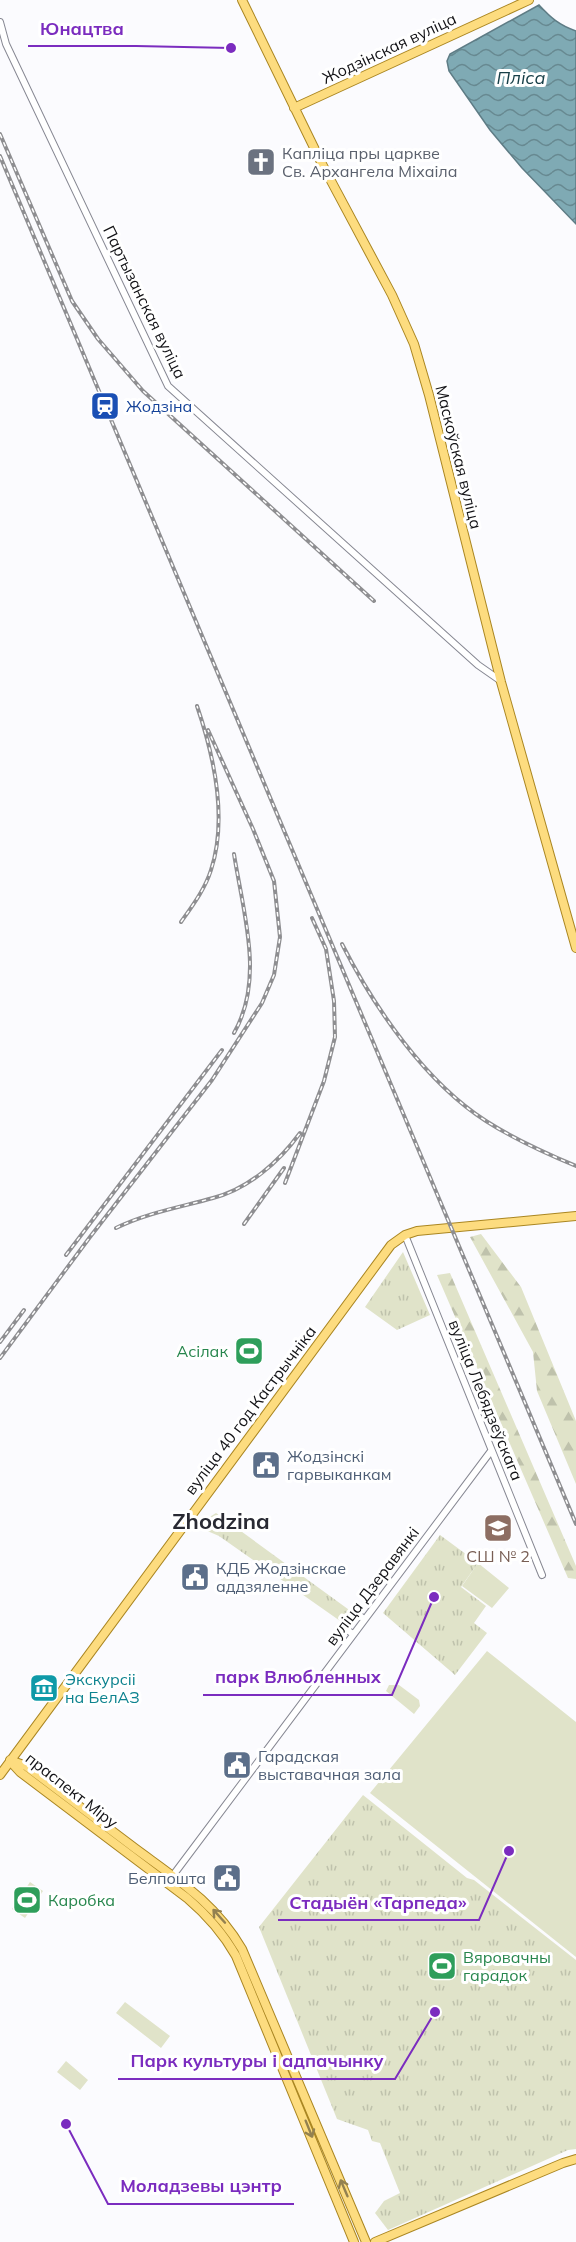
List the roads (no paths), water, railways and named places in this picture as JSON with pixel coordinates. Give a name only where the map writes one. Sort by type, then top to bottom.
[{"type":"main road","name":"Маскоўская вуліца","points":[[242,0],[294,108],[392,295],[414,344],[429,395],[501,682],[576,948]]},
{"type":"main road","name":"Жодзінская вуліца","points":[[294,108],[529,0]]},
{"type":"main road","points":[[405,1235],[452,1226],[576,1216]]},
{"type":"main road","name":"вуліца 40 год Кастрычніка","points":[[0,1775],[391,1245],[405,1235]]},
{"type":"main road","name":"праспект Міру","points":[[10,1760],[20,1772],[49,1789],[170,1879],[227,1940],[366,2242]]},
{"type":"main road","name":"праспект Міру","points":[[300,2095],[354,2242]]},
{"type":"main road","points":[[375,2242],[576,2159]]},
{"type":"street","name":"Партызанская вуліца","points":[[0,22],[6,44],[168,386],[478,665],[501,682]]},
{"type":"street","name":"вуліца Лебядзеўскага","points":[[405,1235],[542,1575]]},
{"type":"street","name":"вуліца Дзеравянкі","points":[[170,1879],[491,1450]]},
{"type":"street","points":[[354,1611],[364,1619]]},
{"type":"street","points":[[344,1628],[353,1634]]},
{"type":"water","name":"Пліса","points":[[539,5],[556,21],[576,31],[576,224],[522,168],[490,130],[449,71],[447,61],[450,54]]},
{"type":"railway","points":[[0,134],[72,301],[98,339],[143,391],[374,601]]},
{"type":"railway","points":[[0,156],[576,1524]]},
{"type":"railway","points":[[181,922],[198,897],[211,870],[218,829],[217,787],[209,745],[197,706]]},
{"type":"railway","points":[[0,1358],[90,1237],[212,1080],[262,1003],[274,975],[280,937],[274,881],[208,730]]},
{"type":"railway","points":[[234,854],[246,922],[250,968],[243,1012],[234,1033]]},
{"type":"railway","points":[[285,1183],[324,1081],[335,1037],[334,1001],[326,949],[312,918]]},
{"type":"railway","points":[[342,944],[369,993],[403,1042],[442,1086],[497,1128],[576,1166]]},
{"type":"railway","points":[[66,1255],[222,1050]]},
{"type":"railway","points":[[116,1228],[151,1214],[213,1198],[238,1188],[262,1173],[300,1133]]},
{"type":"railway","points":[[244,1224],[284,1168]]},
{"type":"railway","points":[[0,1342],[24,1310]]},
{"type":"place","name":"Юнацтва","points":[[231,48]]},
{"type":"place","name":"Капліца пры царкве Св. Архангела Міхаіла","points":[[261,162]]},
{"type":"place","name":"Жодзіна","points":[[105,406]]},
{"type":"place","name":"Асілак","points":[[249,1351]]},
{"type":"place","name":"Жодзінскі гарвыканкам","points":[[266,1465]]},
{"type":"place","name":"СШ № 2","points":[[498,1528]]},
{"type":"place","name":"КДБ Жодзінскае аддзяленне","points":[[195,1577]]},
{"type":"place","name":"парк Влюбленных","points":[[434,1597]]},
{"type":"place","name":"Экскурсіі на БелАЗ","points":[[44,1688]]},
{"type":"place","name":"Гарадская выставачная зала","points":[[237,1765]]},
{"type":"place","name":"Стадыён «Тарпеда»","points":[[509,1851]]},
{"type":"place","name":"Белпошта","points":[[227,1878]]},
{"type":"place","name":"Каробка","points":[[27,1900]]},
{"type":"place","name":"Вяровачны гарадок","points":[[442,1966]]},
{"type":"place","name":"Парк культуры і адпачынку","points":[[435,2012]]},
{"type":"place","name":"Моладзевы цэнтр","points":[[66,2124]]},
{"type":"district","name":"Zhodzina","points":[[221,1521]]}]
